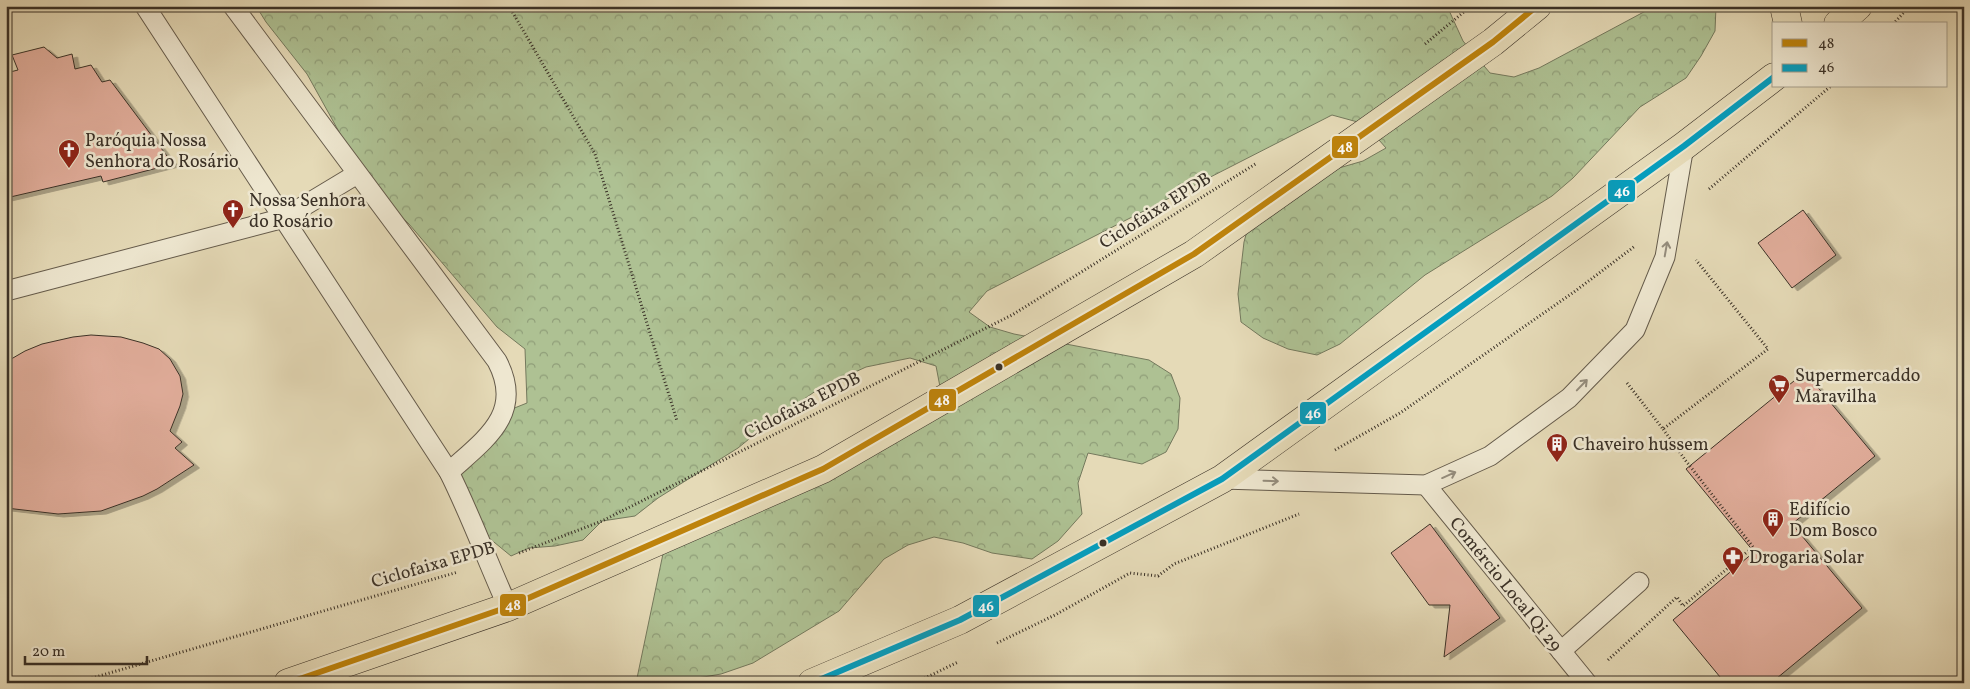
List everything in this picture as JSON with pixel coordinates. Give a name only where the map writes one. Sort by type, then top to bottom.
[{"type":"main road","points":[[288,683],[508,608],[823,469],[1194,254],[1493,42],[1537,6]]},
{"type":"main road","points":[[1784,6],[1788,22]]},
{"type":"main road","points":[[1840,22],[1858,6]]},
{"type":"main road","points":[[812,683],[960,620],[1222,479],[1684,146],[1772,79]]},
{"type":"lane","points":[[145,6],[449,472],[462,498],[508,608]]},
{"type":"lane","points":[[233,6],[497,361],[504,374],[507,390],[498,426],[449,472]]},
{"type":"lane","points":[[1222,479],[1426,485],[1490,456],[1569,398],[1635,330],[1665,257],[1684,146]]},
{"type":"lane","points":[[6,291],[284,218],[357,174]]},
{"type":"lane","name":"Comércio Local Qi 29","points":[[1426,485],[1586,681]]},
{"type":"lane","points":[[1561,651],[1639,582]]},
{"type":"path","points":[[509,6],[595,154],[677,421]]},
{"type":"path","points":[[1425,44],[1471,6]]},
{"type":"path","points":[[1895,22],[1910,6]]},
{"type":"path","points":[[1707,191],[1829,88]]},
{"type":"path","name":"Ciclofaixa EPDB","points":[[75,683],[511,556],[602,521],[1012,315],[1264,159]]},
{"type":"path","points":[[1332,452],[1400,413],[1574,292],[1642,241]]},
{"type":"path","points":[[1664,429],[1768,349],[1694,257]]},
{"type":"path","points":[[1586,681],[1677,597],[1683,606],[1753,547],[1608,358]]},
{"type":"path","points":[[995,644],[1055,615],[1130,573],[1158,576],[1174,564],[1301,513]]},
{"type":"path","points":[[915,683],[960,661]]},
{"type":"green space","points":[[256,6],[1447,6],[1463,41],[1490,73],[1514,77],[1539,68],[1655,6],[1716,6],[1715,31],[1686,78],[1640,107],[1573,178],[1552,196],[1425,275],[1340,344],[1317,355],[1288,349],[1263,338],[1241,322],[1238,294],[1244,242],[1252,213],[1301,179],[1363,161],[1386,148],[1365,124],[1332,115],[987,291],[969,312],[990,327],[1014,334],[1149,360],[1171,374],[1180,398],[1178,429],[1166,452],[1142,464],[1088,453],[1078,483],[1082,514],[1058,541],[1032,559],[992,553],[963,543],[934,537],[908,545],[884,559],[839,611],[753,663],[721,674],[669,683],[636,683],[664,549],[859,461],[909,435],[927,415],[941,392],[936,366],[910,358],[866,367],[820,388],[765,426],[738,448],[658,498],[635,516],[602,521],[583,540],[555,546],[529,548],[511,556],[456,511],[462,497],[449,472],[502,413],[527,403],[525,349],[497,327],[409,224],[357,174],[348,148],[307,74],[266,22]]},
{"type":"building","points":[[44,47],[57,58],[72,54],[75,69],[91,65],[102,82],[110,80],[173,164],[103,182],[101,176],[6,198],[6,73],[18,70],[12,55]]},
{"type":"building","points":[[1803,210],[1836,255],[1792,288],[1758,243]]},
{"type":"building","points":[[91,335],[121,337],[143,343],[159,349],[170,359],[180,376],[183,394],[170,431],[182,442],[175,448],[194,465],[143,496],[101,511],[58,514],[6,508],[6,362],[42,344]]},
{"type":"building","name":"Edifício Dom Bosco","points":[[1805,372],[1875,456],[1792,524],[1862,608],[1771,683],[1725,683],[1673,620],[1754,552],[1686,469]]},
{"type":"building","points":[[1430,524],[1500,618],[1444,657],[1450,605],[1429,605],[1391,553]]},
{"type":"transit line","name":"48","points":[[288,683],[508,607],[823,469],[1194,254],[1493,42],[1537,6]]},
{"type":"transit line","name":"46","points":[[812,683],[960,620],[1222,479],[1684,146],[1772,79]]},
{"type":"place","name":"Paróquia Nossa Senhora do Rosário","points":[[69,169]]},
{"type":"place","name":"Nossa Senhora do Rosário","points":[[233,229]]},
{"type":"place","name":"Supermercaddo Maravilha","points":[[1779,404]]},
{"type":"place","name":"Chaveiro hussem","points":[[1557,463]]},
{"type":"place","name":"Edifício Dom Bosco","points":[[1773,538]]},
{"type":"place","name":"Drogaria Solar","points":[[1733,576]]}]
